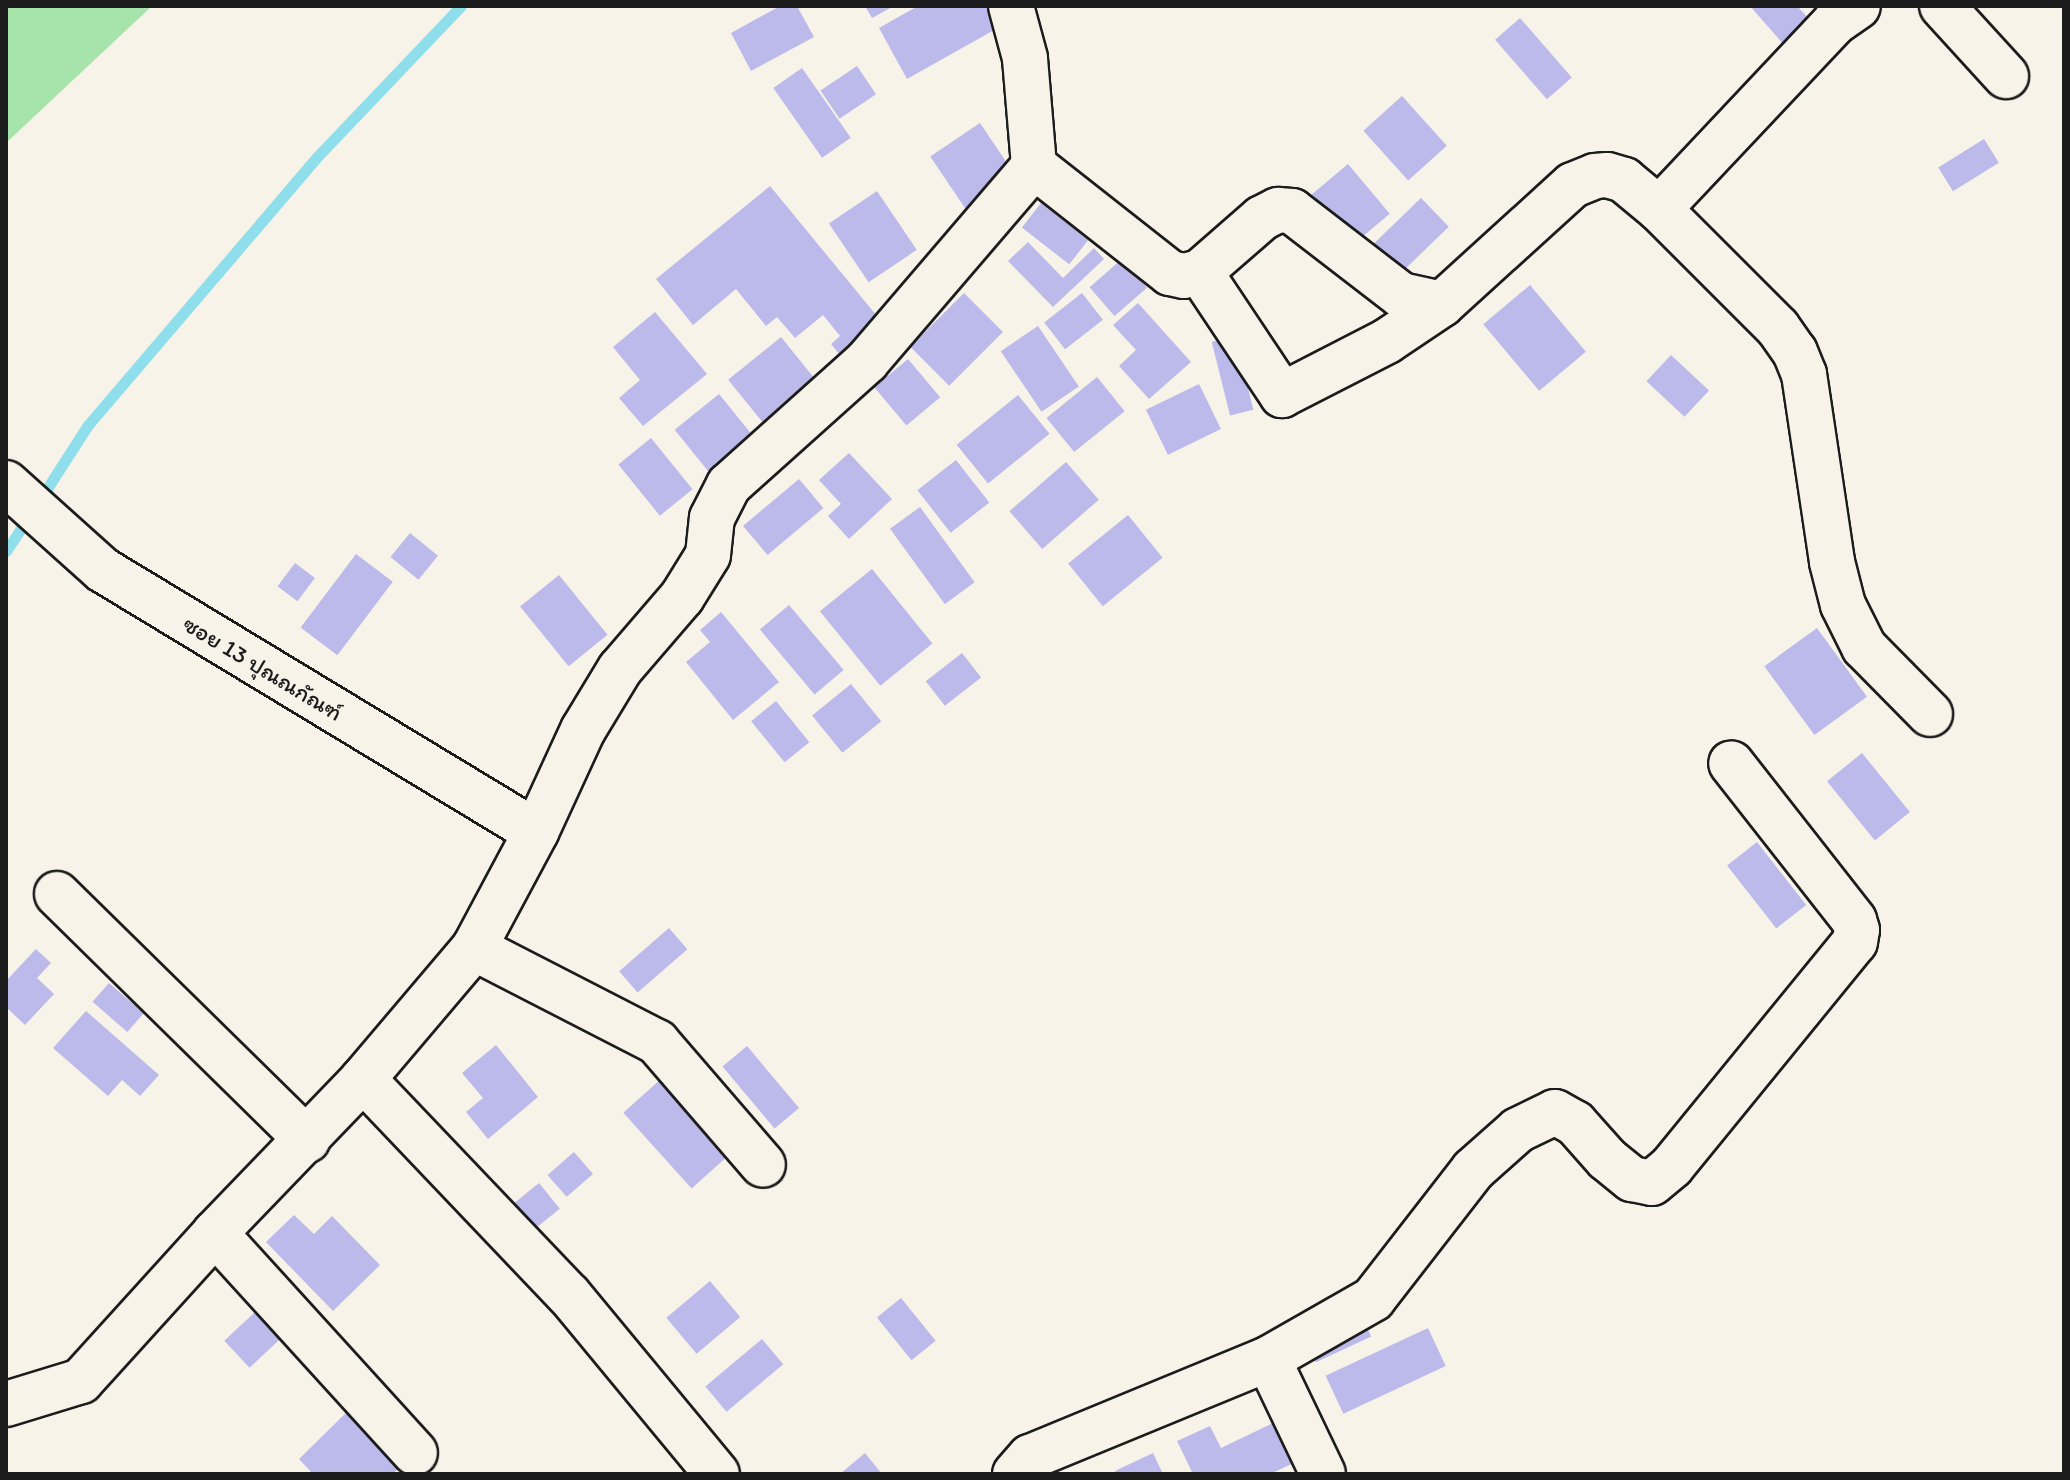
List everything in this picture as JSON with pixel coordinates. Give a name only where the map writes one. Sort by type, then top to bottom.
[{"type":"street","points":[[6,1404],[81,1381],[215,1233],[363,1079],[474,948],[536,832],[583,730],[620,669],[682,597],[708,555],[712,518],[729,485],[867,361],[1034,166],[1025,58],[1011,6]]},
{"type":"street","points":[[1659,209],[1834,23],[1858,6]]},
{"type":"street","points":[[1942,6],[2006,76]]},
{"type":"street","points":[[1034,166],[1157,265],[1184,276],[1200,272],[1262,218],[1278,210],[1292,211],[1401,295],[1442,304]]},
{"type":"street","points":[[1200,272],[1282,395],[1387,341],[1442,304],[1573,185],[1607,175],[1624,180],[1659,209],[1778,328],[1795,352],[1804,374],[1832,562],[1843,605],[1864,647],[1930,714]]},
{"type":"street","name":"ซอย 13 ปุณณกัณฑ์","points":[[14,492],[103,570],[536,832]]},
{"type":"street","points":[[1015,1474],[1030,1457],[1268,1359],[1373,1299],[1399,1270],[1473,1170],[1518,1130],[1555,1112],[1575,1123],[1607,1159],[1632,1179],[1652,1183],[1672,1166],[1855,942],[1857,930],[1854,920],[1731,763]]},
{"type":"street","points":[[57,894],[307,1140]]},
{"type":"street","points":[[474,948],[657,1042],[763,1165]]},
{"type":"street","points":[[363,1079],[569,1295],[717,1474]]},
{"type":"street","points":[[215,1233],[415,1453]]},
{"type":"street","points":[[1268,1359],[1323,1474]]},
{"type":"green space","points":[[6,6],[152,6],[6,143]]},
{"type":"building","points":[[780,6],[797,6],[814,37],[751,71],[731,33]]},
{"type":"building","points":[[865,6],[894,6],[872,18]]},
{"type":"building","points":[[918,6],[992,6],[1003,25],[907,79],[879,28]]},
{"type":"building","points":[[1750,6],[1797,6],[1812,22],[1785,46]]},
{"type":"building","points":[[1520,18],[1572,78],[1547,99],[1495,40]]},
{"type":"building","points":[[857,66],[876,94],[840,119],[821,91]]},
{"type":"building","points":[[802,68],[851,138],[822,158],[773,88]]},
{"type":"building","points":[[1402,96],[1447,146],[1408,181],[1363,131]]},
{"type":"building","points":[[980,123],[1017,178],[967,211],[930,157]]},
{"type":"building","points":[[1984,139],[1999,163],[1953,191],[1938,168]]},
{"type":"building","points":[[1348,164],[1390,214],[1351,247],[1309,197]]},
{"type":"building","points":[[770,186],[886,327],[845,361],[831,344],[840,336],[823,315],[795,338],[777,317],[766,326],[736,289],[693,325],[656,279]]},
{"type":"building","points":[[877,191],[917,250],[869,282],[829,223]]},
{"type":"building","points":[[1421,198],[1449,227],[1396,278],[1368,249]]},
{"type":"building","points":[[1041,203],[1088,240],[1069,264],[1022,227]]},
{"type":"building","points":[[1028,242],[1063,278],[1094,248],[1104,259],[1053,307],[1008,261]]},
{"type":"building","points":[[1122,259],[1147,288],[1114,316],[1090,287]]},
{"type":"building","points":[[1530,285],[1586,352],[1539,391],[1483,324]]},
{"type":"building","points":[[964,293],[1003,332],[949,386],[910,347]]},
{"type":"building","points":[[1082,293],[1103,320],[1065,349],[1044,323]]},
{"type":"building","points":[[1138,303],[1191,362],[1149,399],[1119,366],[1136,350],[1113,325]]},
{"type":"building","points":[[655,312],[707,374],[643,426],[619,398],[640,380],[613,347]]},
{"type":"building","points":[[1038,326],[1079,387],[1042,412],[1001,351]]},
{"type":"building","points":[[1235,336],[1253,410],[1230,416],[1212,342]]},
{"type":"building","points":[[781,337],[821,386],[768,429],[728,380]]},
{"type":"building","points":[[1671,355],[1709,390],[1684,417],[1646,381]]},
{"type":"building","points":[[908,359],[940,397],[906,426],[874,387]]},
{"type":"building","points":[[1097,377],[1125,411],[1074,452],[1046,418]]},
{"type":"building","points":[[1199,384],[1221,429],[1168,455],[1146,410]]},
{"type":"building","points":[[719,394],[756,439],[711,475],[675,430]]},
{"type":"building","points":[[1018,395],[1049,434],[988,484],[957,445]]},
{"type":"building","points":[[651,438],[693,489],[660,516],[618,464]]},
{"type":"building","points":[[849,453],[892,499],[849,539],[828,516],[841,504],[819,480]]},
{"type":"building","points":[[956,460],[989,503],[951,533],[917,490]]},
{"type":"building","points":[[1066,462],[1099,500],[1042,549],[1009,511]]},
{"type":"building","points":[[799,479],[823,508],[768,555],[743,526]]},
{"type":"building","points":[[920,507],[975,582],[945,604],[890,529]]},
{"type":"building","points":[[1128,515],[1163,558],[1103,606],[1068,563]]},
{"type":"building","points":[[410,533],[438,556],[418,580],[390,557]]},
{"type":"building","points":[[356,554],[393,582],[337,655],[301,627]]},
{"type":"building","points":[[295,563],[315,578],[298,601],[278,586]]},
{"type":"building","points":[[872,569],[932,644],[880,686],[820,611]]},
{"type":"building","points":[[559,575],[607,635],[569,666],[520,606]]},
{"type":"building","points":[[789,605],[844,670],[815,695],[760,629]]},
{"type":"building","points":[[721,612],[779,682],[733,720],[686,662],[710,642],[700,630]]},
{"type":"building","points":[[1817,628],[1867,697],[1814,735],[1764,666]]},
{"type":"building","points":[[962,653],[981,677],[945,706],[926,681]]},
{"type":"building","points":[[851,684],[881,721],[842,753],[812,715]]},
{"type":"building","points":[[776,701],[809,742],[784,762],[751,721]]},
{"type":"building","points":[[1862,753],[1910,812],[1875,840],[1827,781]]},
{"type":"building","points":[[1757,842],[1806,905],[1776,928],[1727,865]]},
{"type":"building","points":[[669,928],[687,949],[638,992],[619,971]]},
{"type":"building","points":[[36,949],[51,963],[37,978],[54,994],[25,1025],[6,1007],[6,981]]},
{"type":"building","points":[[109,983],[144,1013],[127,1032],[93,1002]]},
{"type":"building","points":[[86,1011],[159,1075],[140,1096],[122,1080],[108,1096],[53,1048]]},
{"type":"building","points":[[496,1045],[538,1097],[488,1139],[466,1112],[483,1098],[462,1073]]},
{"type":"building","points":[[747,1046],[799,1108],[775,1129],[722,1067]]},
{"type":"building","points":[[662,1078],[730,1154],[692,1189],[623,1113]]},
{"type":"building","points":[[574,1152],[593,1174],[567,1197],[548,1175]]},
{"type":"building","points":[[539,1183],[560,1209],[533,1230],[513,1204]]},
{"type":"building","points":[[294,1215],[314,1234],[332,1216],[380,1265],[333,1311],[266,1242]]},
{"type":"building","points":[[710,1281],[740,1317],[697,1354],[666,1318]]},
{"type":"building","points":[[901,1298],[936,1341],[912,1360],[877,1318]]},
{"type":"building","points":[[255,1312],[280,1339],[250,1368],[224,1341]]},
{"type":"building","points":[[1364,1321],[1371,1336],[1316,1362],[1309,1347]]},
{"type":"building","points":[[1428,1328],[1446,1366],[1343,1414],[1326,1376]]},
{"type":"building","points":[[762,1339],[783,1364],[727,1412],[705,1387]]},
{"type":"building","points":[[352,1407],[405,1461],[393,1474],[313,1474],[299,1459]]},
{"type":"building","points":[[1277,1421],[1296,1462],[1270,1474],[1193,1474],[1177,1441],[1210,1426],[1221,1448]]},
{"type":"building","points":[[865,1453],[882,1474],[840,1474]]},
{"type":"building","points":[[1153,1453],[1163,1474],[1116,1474],[1115,1471]]},
{"type":"waterway","points":[[39,501],[88,425],[316,158],[461,6]]},
{"type":"waterway","points":[[6,551],[30,515]]}]
